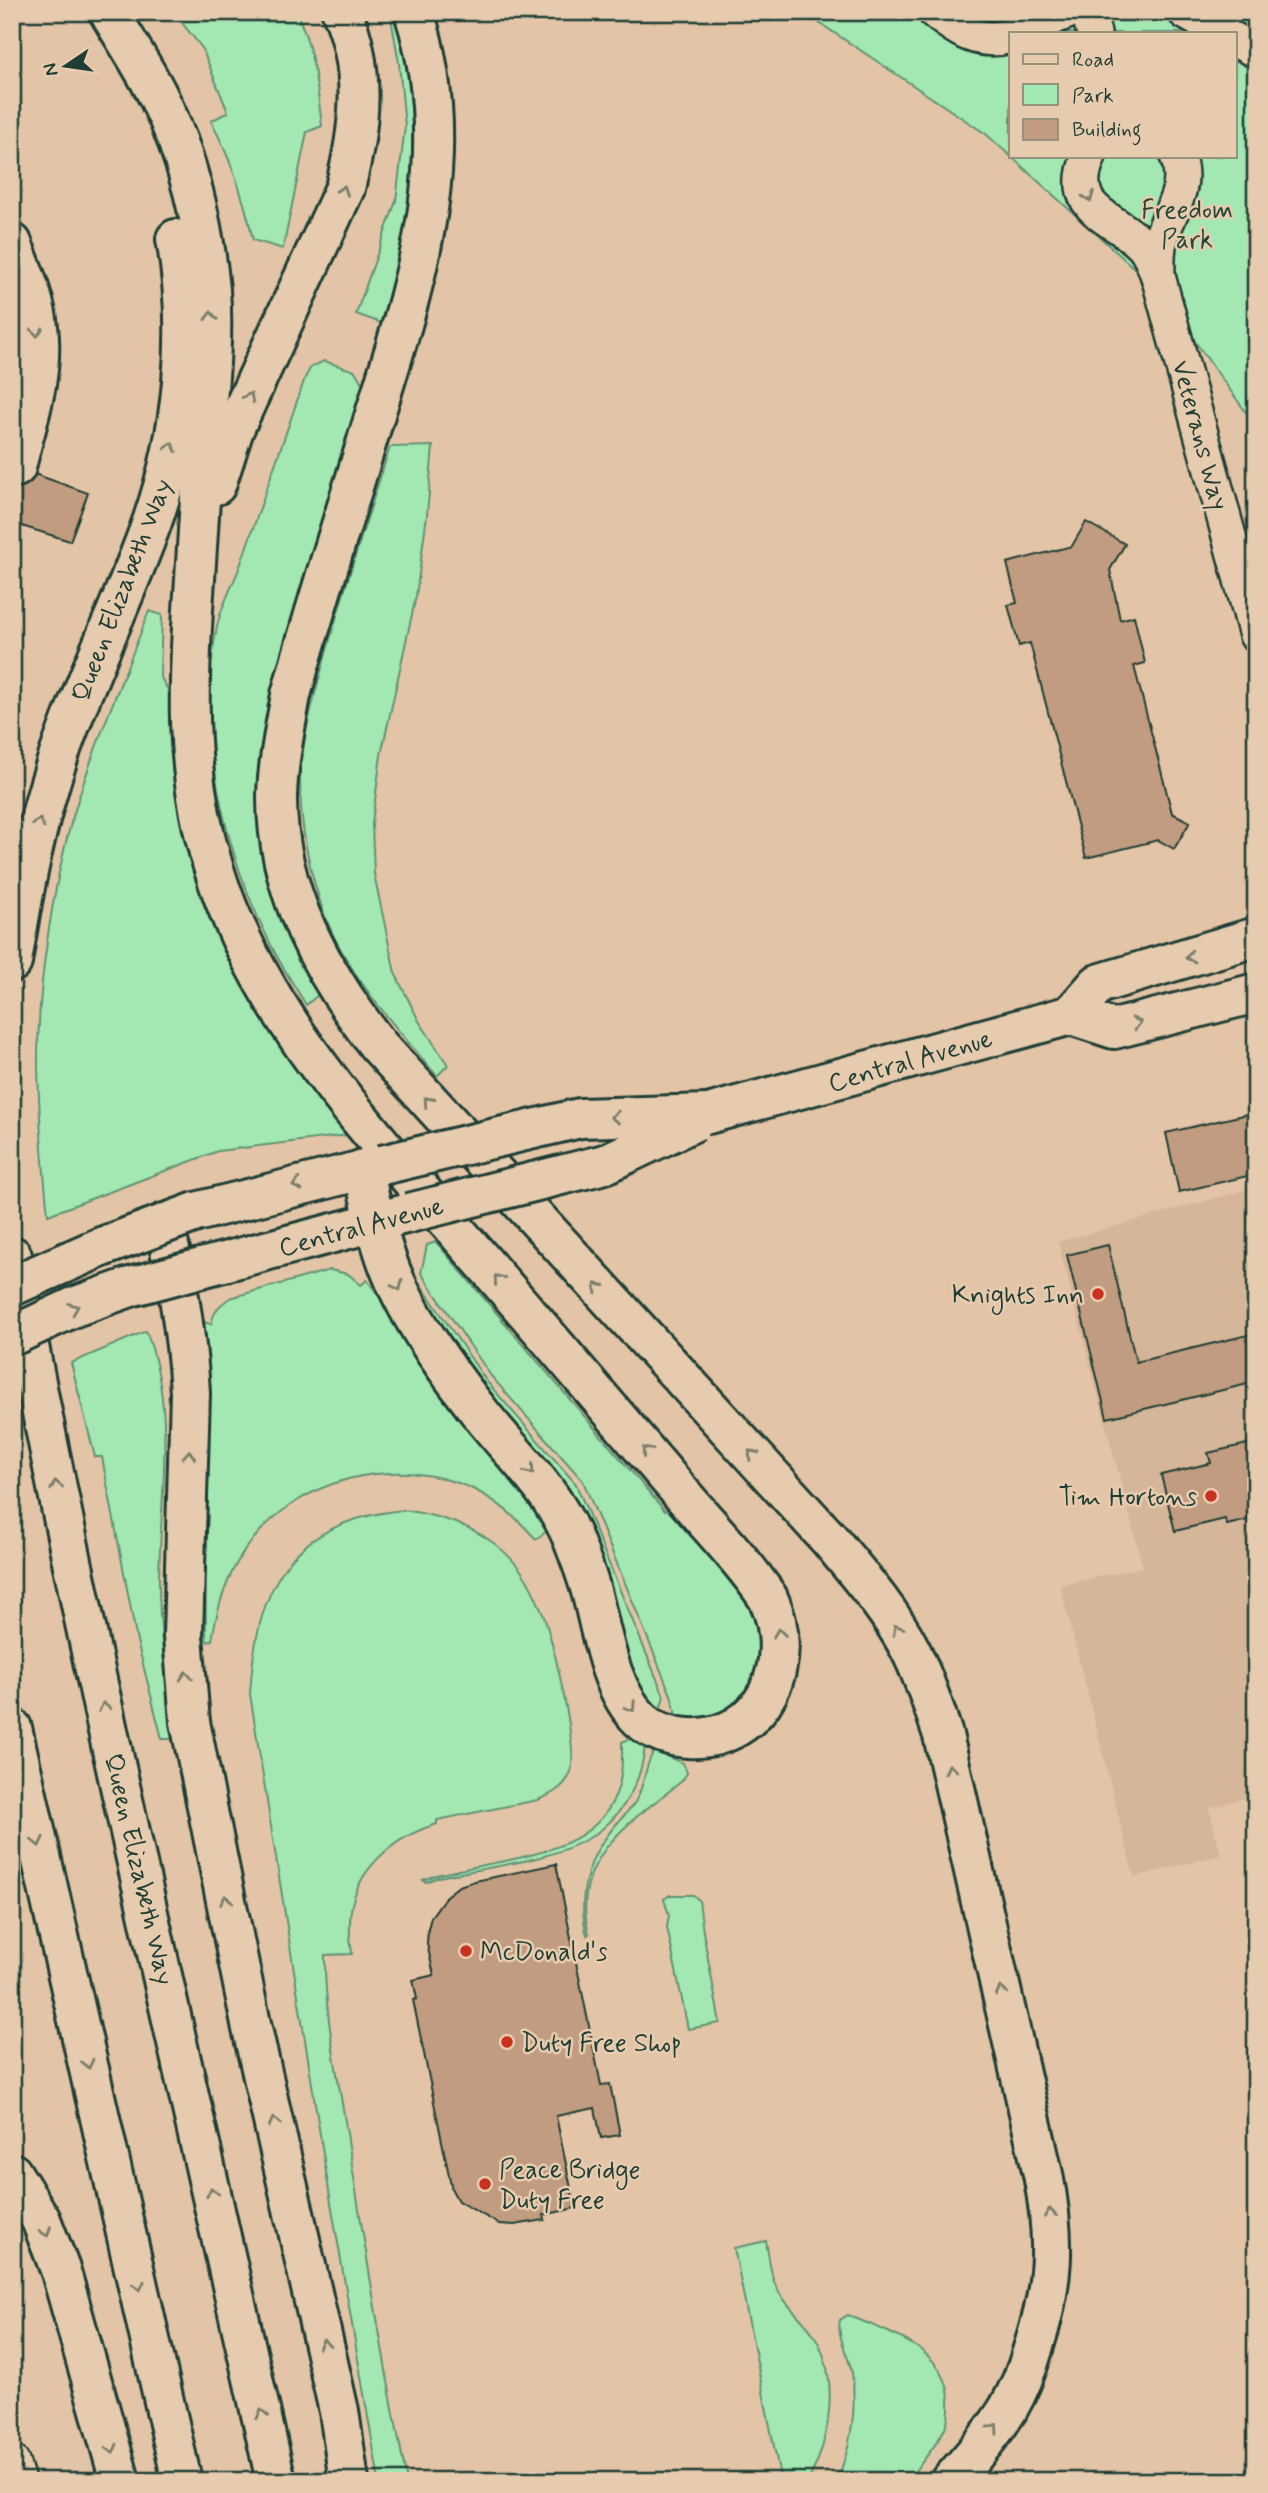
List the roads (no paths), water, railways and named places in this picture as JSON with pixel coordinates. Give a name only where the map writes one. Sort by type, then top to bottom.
[{"type":"main road","points":[[107,12],[160,99],[187,173],[203,239],[210,292],[211,341],[189,708],[192,769],[212,866],[238,932],[286,1018],[365,1125],[563,1354],[768,1598],[779,1627],[781,1641],[778,1668],[768,1693],[753,1713],[739,1725],[706,1738],[677,1737],[649,1726],[630,1706],[603,1645],[583,1565],[562,1513],[543,1486],[476,1407],[427,1338],[395,1282],[392,1217],[372,1167]]},
{"type":"main road","name":"Queen Elizabeth Way","points":[[12,962],[25,884],[46,797],[73,718],[153,520],[166,473],[184,351],[181,268],[174,226],[133,84],[107,12]]},
{"type":"main road","points":[[195,579],[206,518],[234,429],[345,188],[355,146],[360,106],[357,65],[342,12]]},
{"type":"main road","points":[[414,12],[427,61],[433,102],[435,146],[430,205],[403,322],[302,656],[287,716],[277,797],[282,852],[299,913],[321,961],[353,1013],[378,1045],[830,1540],[887,1612],[909,1648],[928,1690],[943,1735],[1043,2174],[1051,2214],[1052,2247],[1051,2278],[1045,2314],[1024,2377],[993,2431],[951,2481]]},
{"type":"main road","points":[[12,243],[29,290],[38,326],[39,362],[35,394],[16,467]]},
{"type":"main road","points":[[1256,937],[1098,984],[1071,1015],[1114,1029],[1256,993]]},
{"type":"main road","name":"Central Avenue","points":[[12,1336],[75,1307],[130,1287],[604,1164],[708,1114],[1071,1015]]},
{"type":"main road","name":"Central Avenue","points":[[12,1286],[180,1217],[372,1167],[580,1118],[708,1114]]},
{"type":"main road","points":[[180,1217],[188,1272],[182,1318],[190,1393],[183,1636],[190,1722],[251,2024],[339,2411],[349,2481]]},
{"type":"main road","name":"Queen Elizabeth Way","points":[[12,1256],[78,1593],[276,2481]]},
{"type":"main road","points":[[12,1728],[182,2481]]},
{"type":"main road","points":[[12,2173],[41,2220],[61,2272],[120,2481]]},
{"type":"street","points":[[935,12],[958,30],[973,37],[989,40],[1009,36]]},
{"type":"street","points":[[1018,32],[1068,12]]},
{"type":"street","points":[[1088,12],[1094,32]]},
{"type":"street","points":[[1185,12],[1221,32]]},
{"type":"street","points":[[1236,41],[1256,51]]},
{"type":"street","name":"Veterans Way","points":[[1089,158],[1084,181],[1091,204],[1102,217],[1144,247],[1158,276],[1256,635]]},
{"type":"street","name":"Veterans Way","points":[[1158,276],[1159,244],[1179,198],[1182,181],[1177,158]]},
{"type":"street","points":[[12,2462],[18,2481]]},
{"type":"place","name":"Knights Inn","points":[[1098,1294]]},
{"type":"place","name":"Tim Hortons","points":[[1211,1496]]},
{"type":"place","name":"McDonald's","points":[[466,1951]]},
{"type":"place","name":"Duty Free Shop","points":[[507,2042]]},
{"type":"place","name":"Peace Bridge Duty Free","points":[[485,2184]]},
{"type":"park label","name":"Freedom Park","points":[[1187,224]]}]
